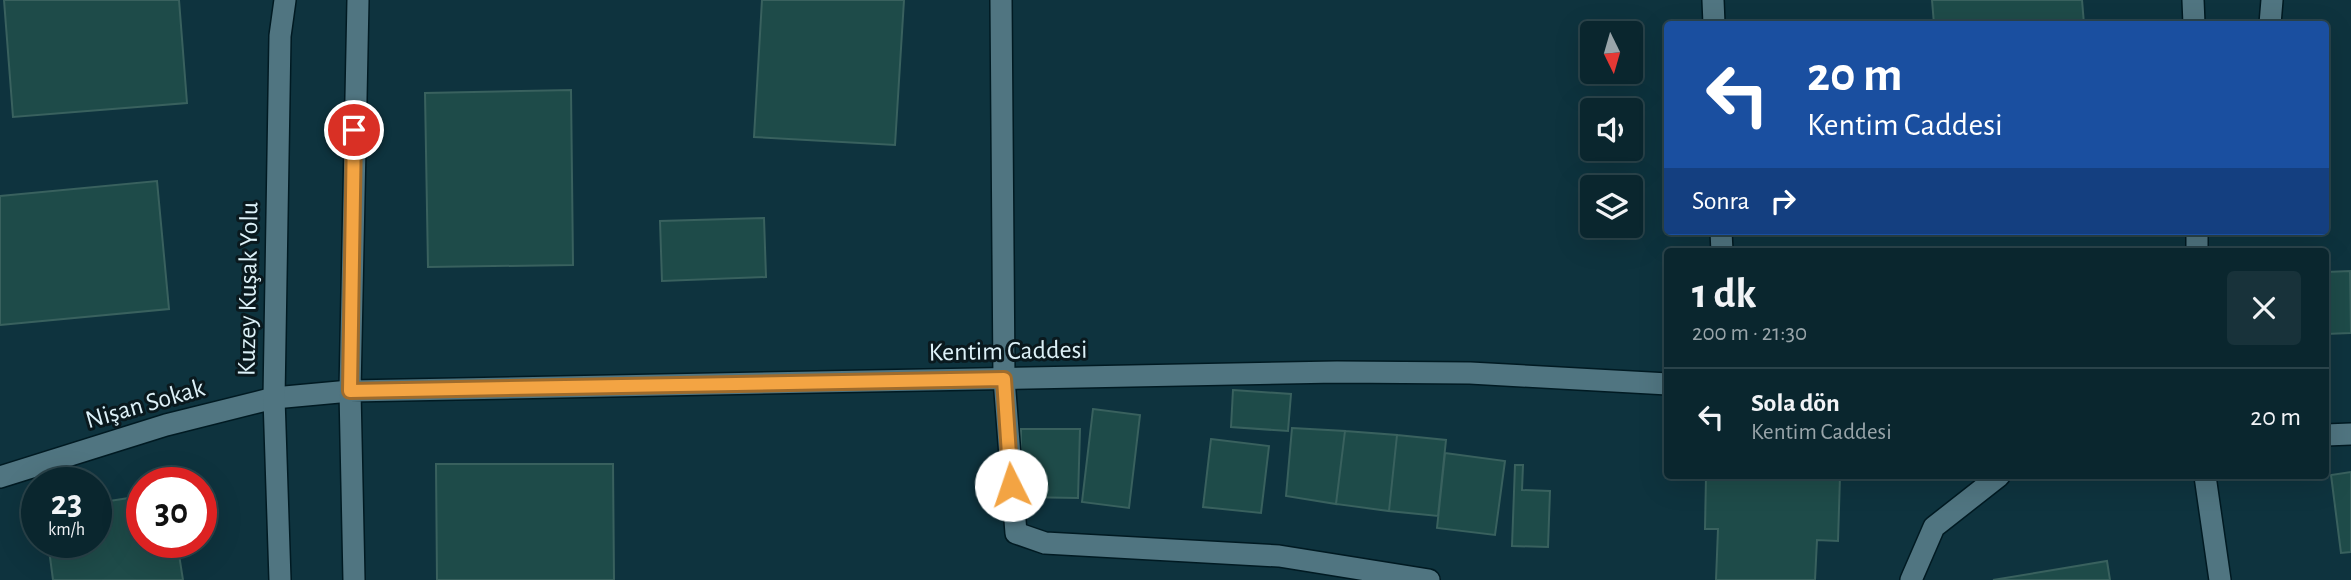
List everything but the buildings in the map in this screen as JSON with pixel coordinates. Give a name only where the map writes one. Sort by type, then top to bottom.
[{"type":"street","name":"Kuzey Kuşak Yolu","points":[[279,580],[274,398],[280,36],[285,0]]},
{"type":"street","points":[[354,580],[350,391],[358,0]]},
{"type":"street","points":[[1001,0],[1004,379],[1016,533],[1045,542],[1279,556],[1429,580]]},
{"type":"street","points":[[1713,0],[1714,21]]},
{"type":"street","points":[[2193,0],[2194,21]]},
{"type":"street","points":[[2270,21],[2272,0]]},
{"type":"street","name":"Kentim Caddesi","points":[[350,391],[1337,372],[1456,373],[1664,384]]},
{"type":"street","name":"Nişan Sokak","points":[[0,477],[166,425],[274,398],[350,391]]},
{"type":"street","points":[[2329,435],[2351,434]]},
{"type":"street","points":[[1912,580],[1934,527],[1995,479]]},
{"type":"street","points":[[2205,479],[2220,580]]},
{"type":"route","points":[[354,130],[350,391],[1004,379],[1011,485]]}]
